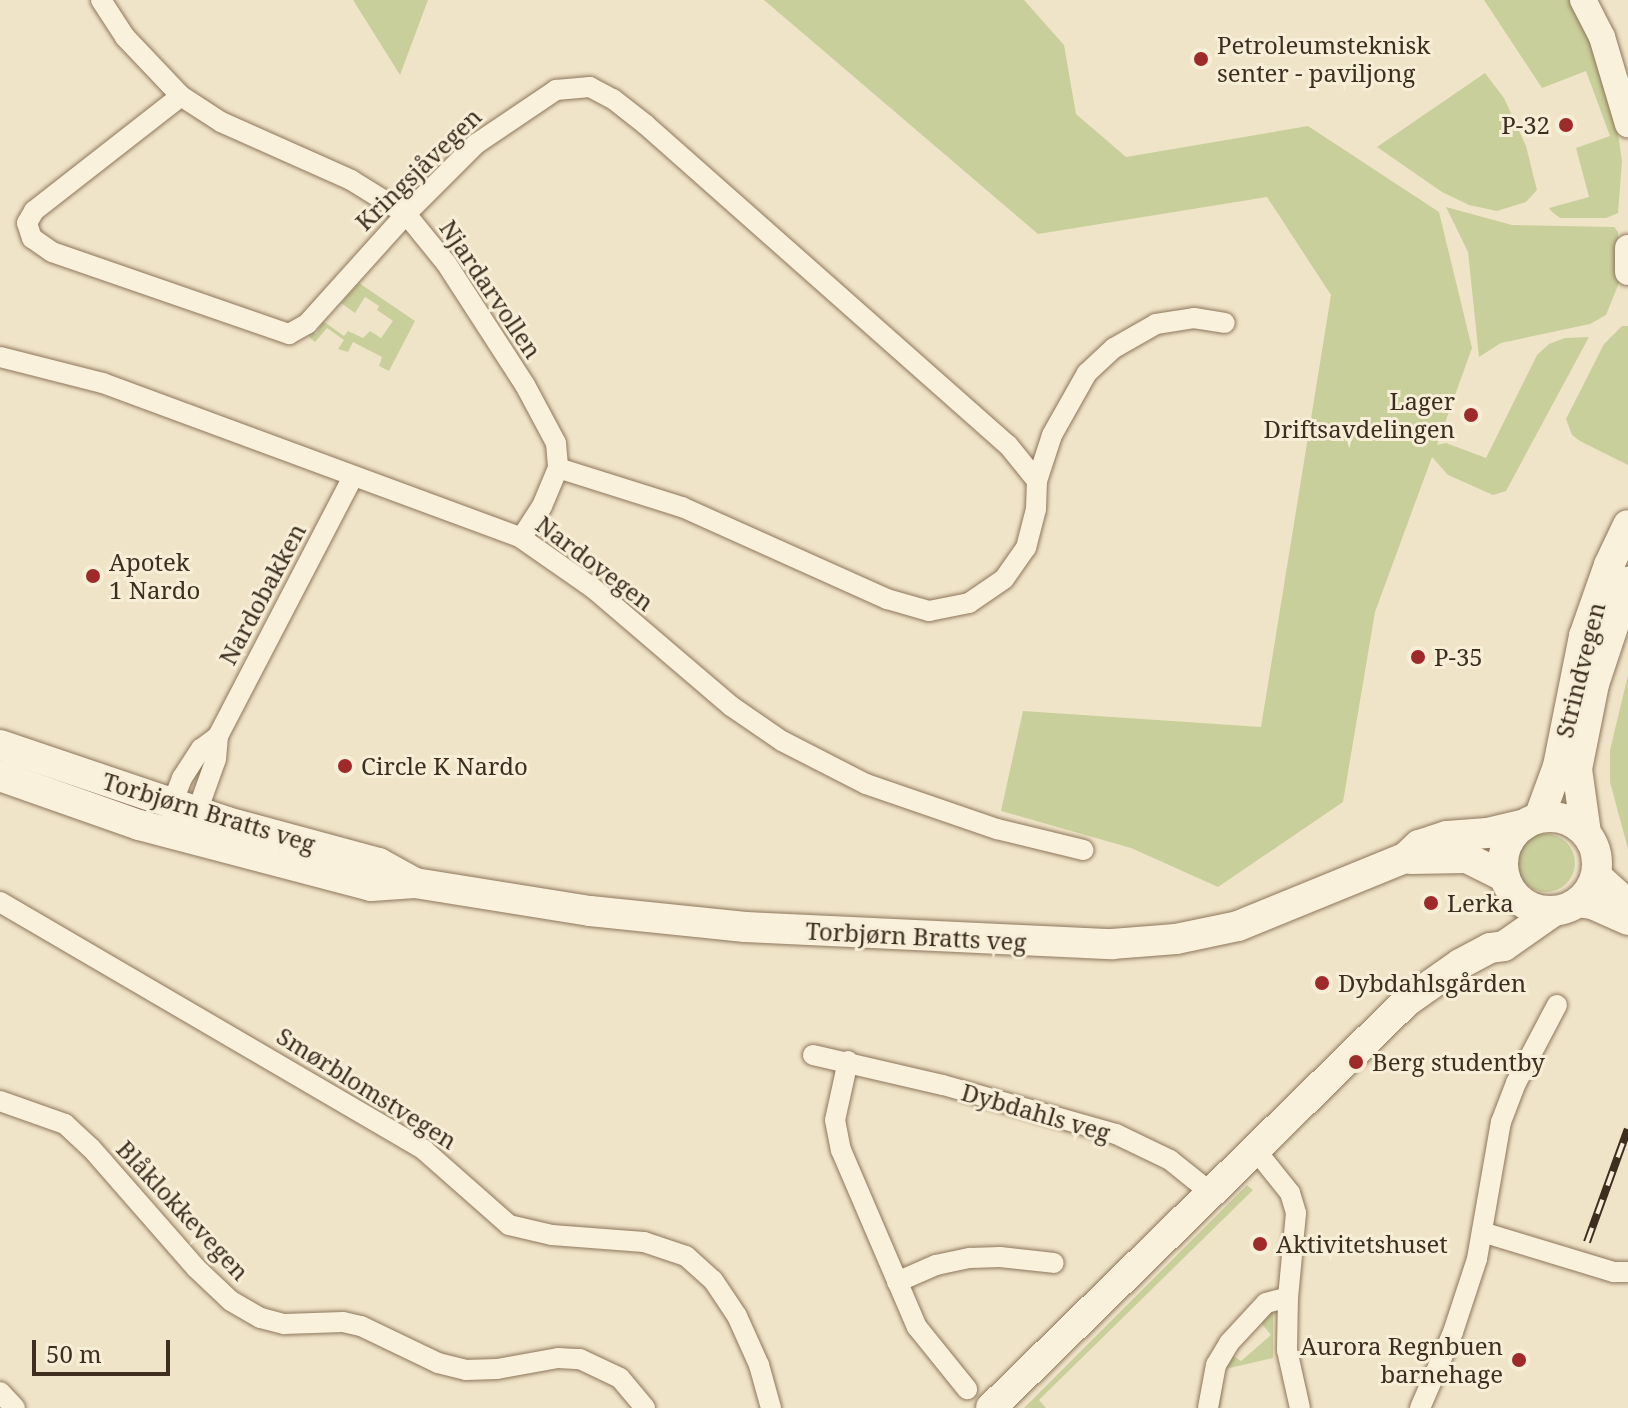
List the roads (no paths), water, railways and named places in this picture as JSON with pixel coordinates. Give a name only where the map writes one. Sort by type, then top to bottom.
[{"type":"main road","name":"Strindvegen","points":[[1532,821],[1558,766],[1584,636],[1609,565],[1628,525]]},
{"type":"main road","name":"Strindvegen","points":[[1586,833],[1577,769],[1594,684],[1628,582]]},
{"type":"main road","name":"Torbjørn Bratts veg","points":[[0,745],[184,808],[379,863],[415,883]]},
{"type":"main road","name":"Torbjørn Bratts veg","points":[[0,776],[172,835],[371,886],[415,883],[590,911],[745,927],[1112,944],[1176,939],[1238,926],[1405,858],[1419,845],[1447,836],[1487,833],[1532,821]]},
{"type":"main road","points":[[991,1408],[1406,1002],[1490,948],[1504,946],[1591,887],[1597,859],[1586,833],[1563,819],[1532,821],[1505,849],[1512,889],[1490,948]]},
{"type":"main road","name":"Torbjørn Bratts veg","points":[[1405,858],[1419,861],[1467,858],[1512,889]]},
{"type":"main road","points":[[1512,889],[1542,911],[1565,907]]},
{"type":"street","name":"Njardarvollen","points":[[101,0],[125,37],[181,96],[221,122],[351,180],[406,214],[446,263],[525,385],[556,443],[558,468]]},
{"type":"street","points":[[1583,0],[1602,37],[1628,124]]},
{"type":"street","name":"Kringsjåvegen","points":[[181,96],[34,211],[27,223],[32,238],[52,252],[289,334],[307,324],[406,214],[476,144],[534,103],[570,86],[599,90],[646,125],[1008,445],[1037,481]]},
{"type":"street","points":[[1628,248],[1628,272]]},
{"type":"street","points":[[521,538],[542,506],[558,468],[682,507],[887,599],[929,611],[969,603],[1004,579],[1026,548],[1036,509],[1037,481],[1052,435],[1075,388],[1114,348],[1137,334],[1176,319],[1225,323]]},
{"type":"street","name":"Nardovegen","points":[[0,357],[103,383],[521,538],[594,589],[731,706],[782,741],[866,784],[997,829],[1083,850]]},
{"type":"street","name":"Nardobakken","points":[[172,835],[184,808],[216,759],[218,736],[353,477]]},
{"type":"street","points":[[1596,873],[1628,902]]},
{"type":"street","name":"Smørblomstvegen","points":[[0,902],[424,1150],[509,1225],[552,1235],[644,1242],[686,1256],[713,1280],[737,1316],[759,1365],[771,1408]]},
{"type":"street","points":[[1565,907],[1592,906],[1628,922]]},
{"type":"street","points":[[1420,1408],[1468,1290],[1482,1232],[1501,1122],[1516,1083],[1557,1005]]},
{"type":"street","name":"Dybdahls veg","points":[[813,1055],[848,1061],[1116,1134],[1170,1160],[1210,1192]]},
{"type":"street","points":[[848,1061],[836,1102],[837,1133],[917,1327],[967,1389]]},
{"type":"street","name":"Blåklokkevegen","points":[[0,1101],[65,1124],[91,1148],[196,1268],[231,1301],[261,1318],[284,1324],[343,1322],[361,1326],[438,1363],[466,1370],[497,1369],[558,1358],[580,1359],[620,1378],[645,1408]]},
{"type":"street","points":[[1254,1148],[1294,1203],[1288,1297],[1289,1369],[1300,1408]]},
{"type":"street","points":[[1482,1232],[1614,1272],[1628,1272]]},
{"type":"street","points":[[897,1282],[936,1265],[970,1258],[1000,1257],[1054,1263]]},
{"type":"street","points":[[1208,1408],[1216,1365],[1229,1343],[1266,1303],[1288,1297]]},
{"type":"street","points":[[0,1392],[15,1408]]},
{"type":"railway","points":[[1587,1242],[1628,1129]]},
{"type":"place","name":"Petroleumsteknisk senter - paviljong","points":[[1201,59]]},
{"type":"place","name":"P-32","points":[[1566,125]]},
{"type":"place","name":"Lager Driftsavdelingen","points":[[1471,415]]},
{"type":"place","name":"Apotek 1 Nardo","points":[[93,576]]},
{"type":"place","name":"P-35","points":[[1418,657]]},
{"type":"place","name":"Circle K Nardo","points":[[345,766]]},
{"type":"place","name":"Lerka","points":[[1431,903]]},
{"type":"place","name":"Dybdahlsgården","points":[[1322,983]]},
{"type":"place","name":"Berg studentby","points":[[1356,1062]]},
{"type":"place","name":"Aktivitetshuset","points":[[1260,1244]]},
{"type":"place","name":"Aurora Regnbuen barnehage","points":[[1519,1360]]}]
